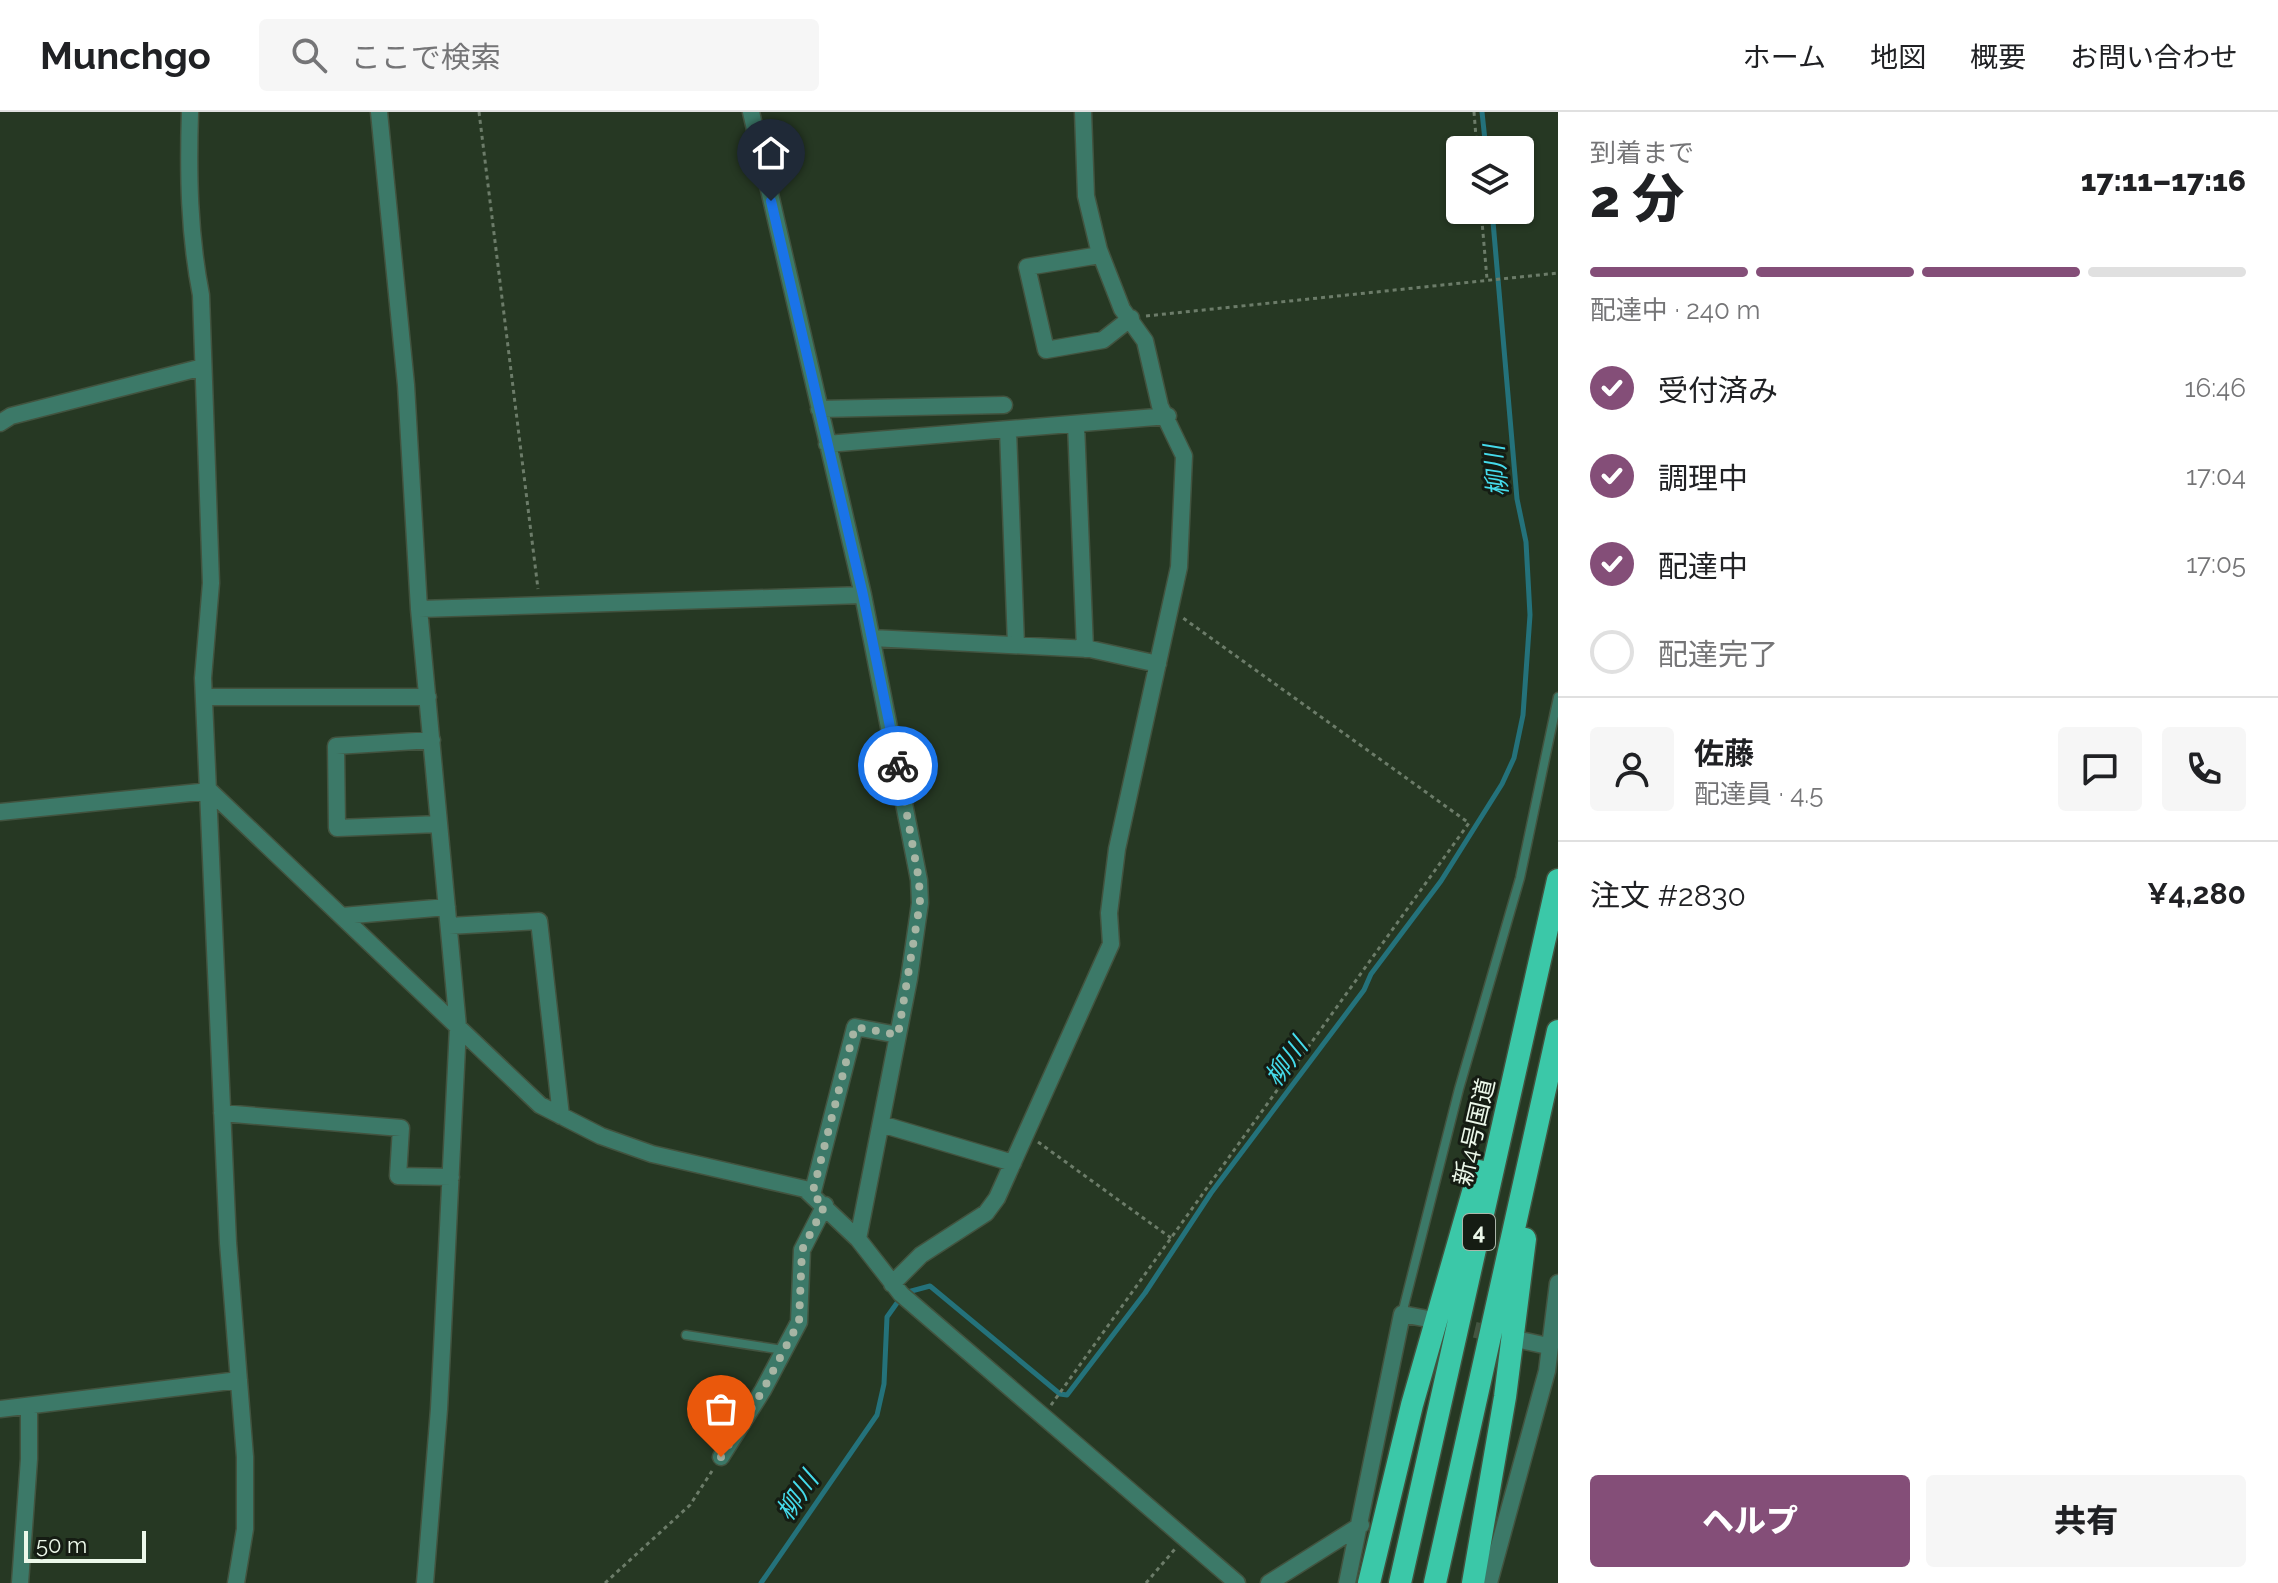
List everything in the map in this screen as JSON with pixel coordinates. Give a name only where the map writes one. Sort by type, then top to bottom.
[{"type":"highway","name":"新4号国道","points":[[1400,1583],[1558,880]]},
{"type":"highway","name":"4","points":[[1435,1583],[1558,1031]]},
{"type":"highway","points":[[1369,1583],[1412,1405],[1467,1210],[1521,1044]]},
{"type":"highway","points":[[1473,1583],[1514,1337],[1536,1138]]},
{"type":"street","points":[[190,112],[188,186],[193,258],[201,295],[211,583],[204,697],[222,1113],[245,1457],[245,1529],[236,1583]]},
{"type":"street","points":[[379,112],[406,385],[419,609],[458,1027],[439,1409],[425,1583]]},
{"type":"street","points":[[751,112],[863,595],[919,880],[920,903],[898,1035],[858,1239]]},
{"type":"street","points":[[892,1284],[921,1255],[986,1213],[1013,1163],[1111,944],[1109,913],[1117,849],[1179,567],[1184,456],[1168,416],[1160,406],[1145,341],[1110,283],[1100,255],[1086,196],[1083,112]]},
{"type":"street","points":[[1100,255],[1027,267],[1046,350],[1103,340],[1131,318]]},
{"type":"street","points":[[0,423],[11,416],[203,367]]},
{"type":"street","points":[[819,409],[1004,405]]},
{"type":"street","points":[[827,444],[1168,416]]},
{"type":"street","points":[[1076,424],[1085,649]]},
{"type":"street","points":[[1008,430],[1016,645]]},
{"type":"street","points":[[419,609],[863,595]]},
{"type":"street","points":[[872,638],[1085,649],[1158,664]]},
{"type":"street","points":[[204,697],[428,697]]},
{"type":"street","points":[[432,740],[336,746],[337,828],[439,824]]},
{"type":"street","points":[[0,812],[210,791],[540,1105],[601,1136],[652,1154],[805,1189],[858,1239],[892,1284],[1042,1418],[1236,1583]]},
{"type":"street","points":[[342,916],[447,907]]},
{"type":"street","points":[[449,926],[539,921],[561,1116]]},
{"type":"street","points":[[721,1457],[799,1322],[802,1250],[818,1200],[855,1027],[898,1035]]},
{"type":"street","points":[[222,1113],[401,1128],[398,1176],[451,1177]]},
{"type":"street","points":[[881,1124],[1013,1163]]},
{"type":"street","points":[[1489,1583],[1547,1371],[1558,1283]]},
{"type":"street","points":[[1347,1583],[1402,1314],[1428,1319]]},
{"type":"street","points":[[1525,1341],[1548,1346]]},
{"type":"street","points":[[0,1409],[239,1380]]},
{"type":"street","points":[[697,1402],[751,1409]]},
{"type":"street","points":[[20,1583],[29,1459],[29,1406]]},
{"type":"street","points":[[1269,1583],[1361,1525]]},
{"type":"lane","points":[[1402,1314],[1459,1089],[1520,878],[1558,697]]},
{"type":"lane","points":[[686,1335],[784,1350]]},
{"type":"path","points":[[479,112],[540,605]]},
{"type":"path","points":[[1474,112],[1476,136]]},
{"type":"path","points":[[1482,224],[1487,279]]},
{"type":"path","points":[[1131,318],[1558,273]]},
{"type":"path","points":[[1042,1418],[1469,823],[1170,609]]},
{"type":"path","points":[[1026,1133],[1171,1238]]},
{"type":"path","points":[[605,1583],[690,1505],[721,1457]]},
{"type":"path","points":[[1146,1583],[1184,1539]]},
{"type":"waterway","name":"柳川","points":[[1482,112],[1485,136]]},
{"type":"waterway","name":"柳川","points":[[761,1583],[877,1415],[884,1384],[887,1317],[904,1293],[930,1286],[1060,1394],[1067,1395],[1145,1293],[1211,1193],[1364,990],[1371,974],[1441,881],[1502,784],[1514,758],[1523,715],[1530,615],[1526,542],[1517,499],[1493,224]]},
{"type":"tunnel","points":[[1428,1319],[1523,1341]]},
{"type":"way so far","points":[[721,1457],[763,1390],[799,1322],[802,1250],[825,1205],[812,1195],[855,1027],[898,1035],[920,903],[919,880],[898,766]]},
{"type":"route","points":[[771,201],[863,595],[898,766]]}]
